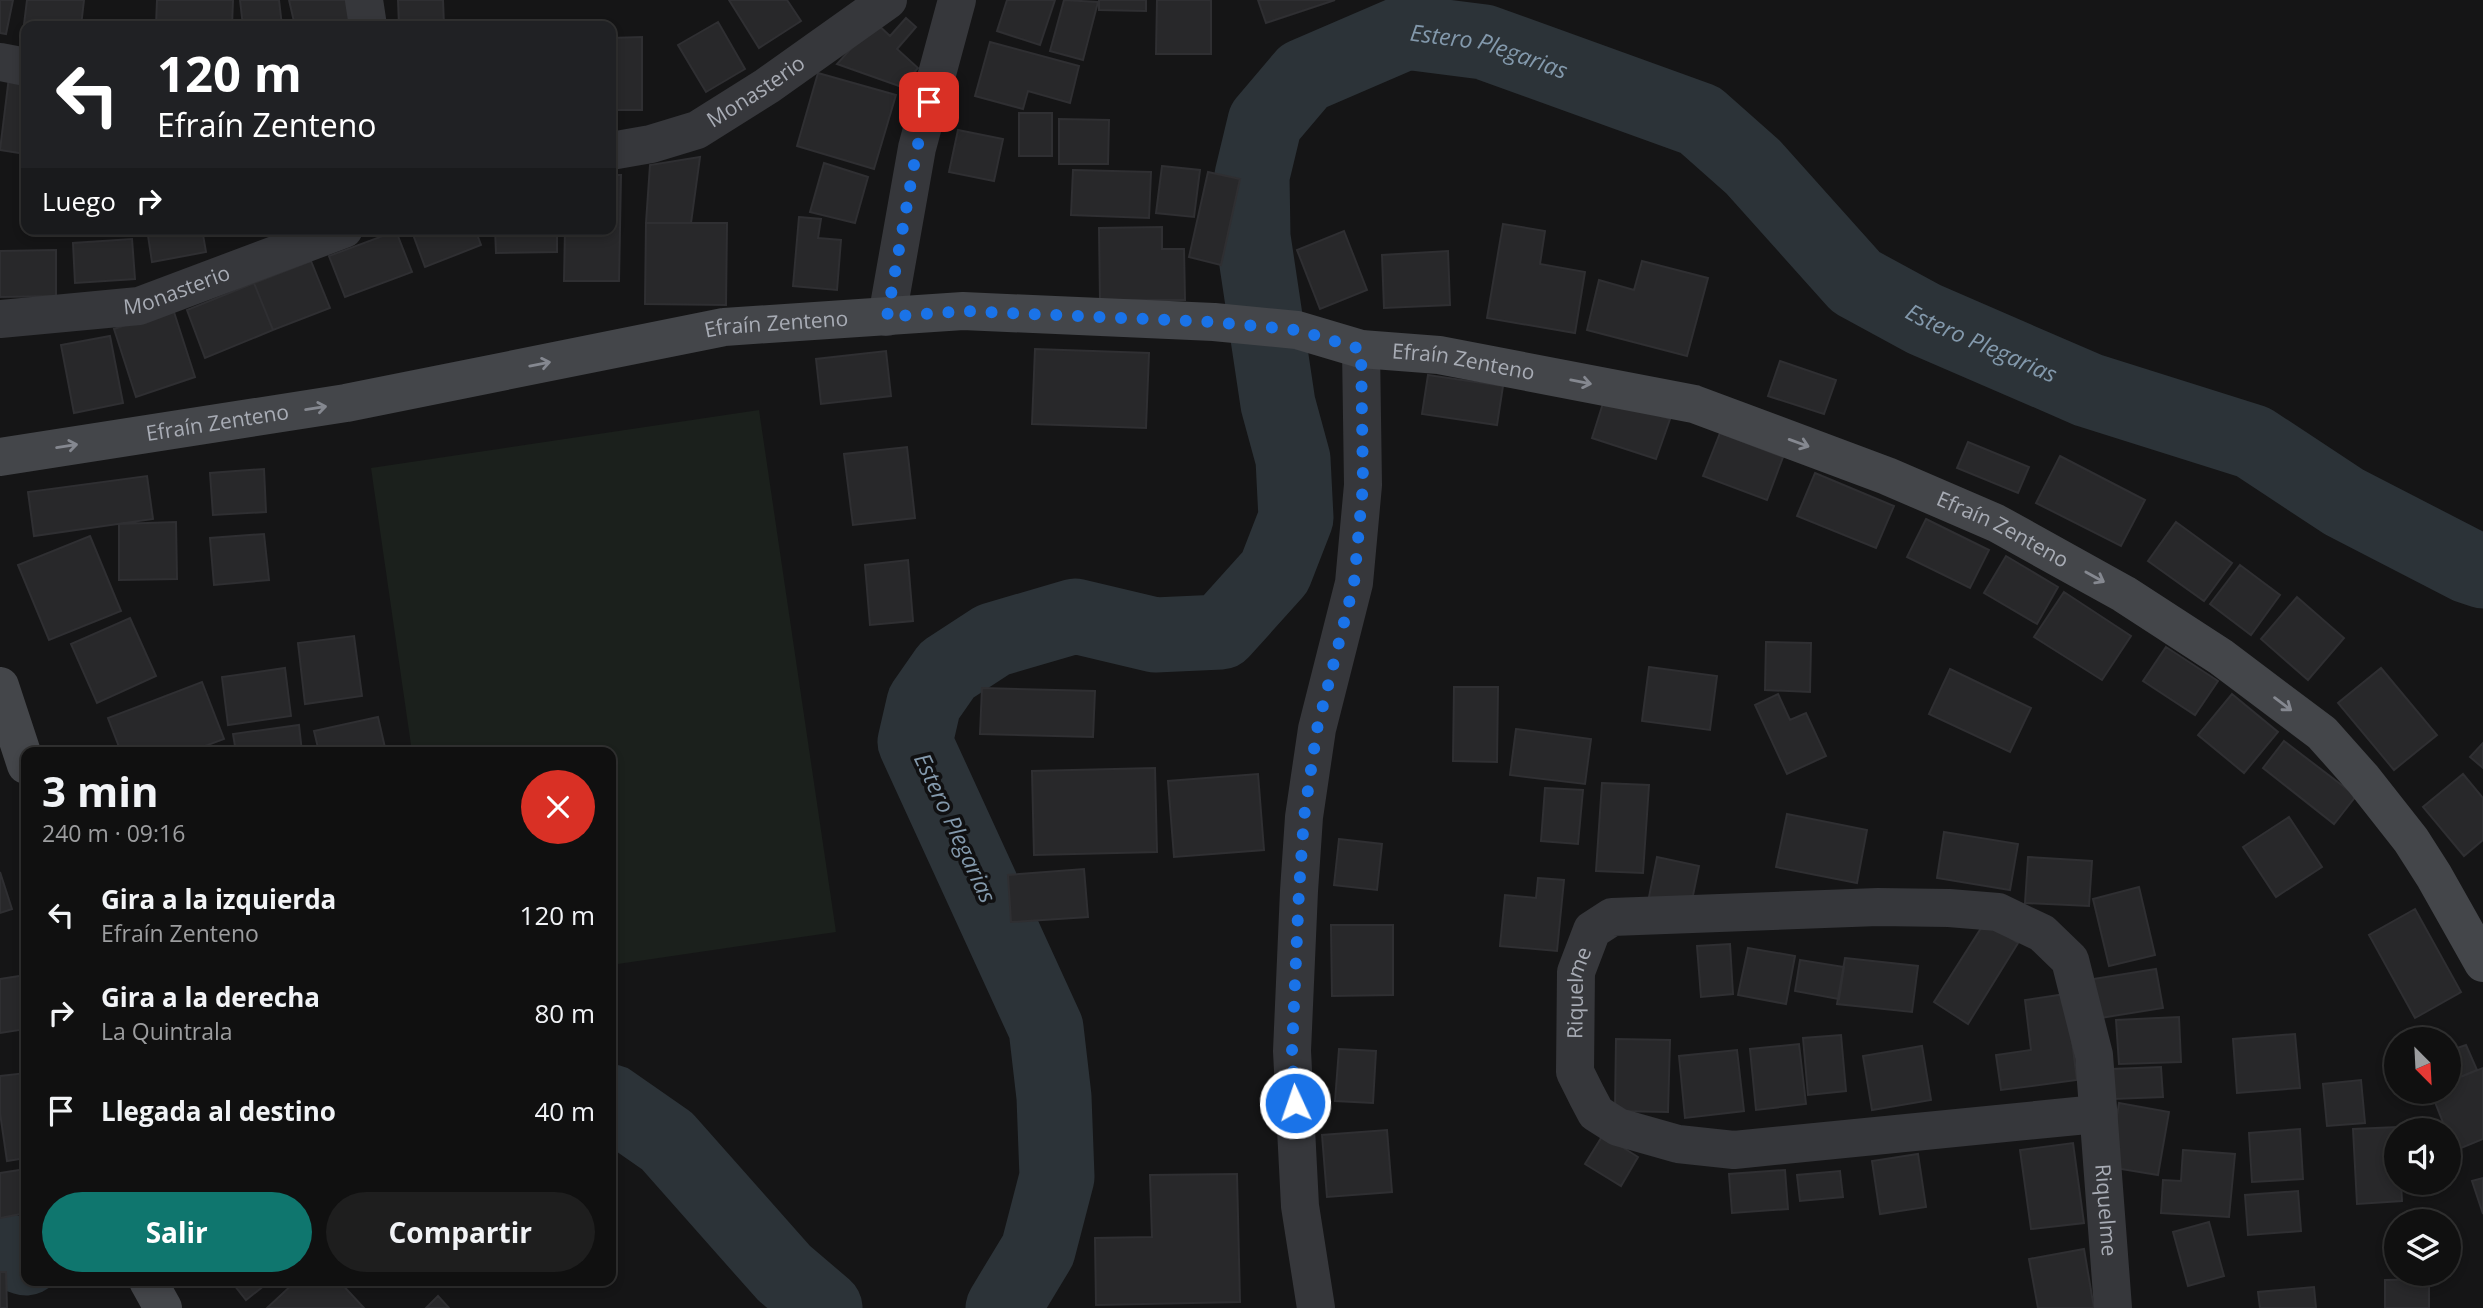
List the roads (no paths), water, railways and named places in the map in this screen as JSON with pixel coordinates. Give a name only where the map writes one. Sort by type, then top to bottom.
[{"type":"street","points":[[364,0],[367,21]]},
{"type":"street","name":"Monasterio","points":[[616,150],[651,144],[697,130],[767,86],[888,0]]},
{"type":"street","points":[[887,317],[917,148],[957,0]]},
{"type":"street","points":[[0,62],[21,66]]},
{"type":"street","name":"Monasterio","points":[[0,319],[139,306],[328,235]]},
{"type":"street","name":"Efraín Zenteno","points":[[0,457],[346,403],[724,327],[963,311],[1214,322],[1297,330],[1361,349],[1439,355],[1694,404],[1886,476],[1996,523],[2124,594],[2221,657],[2322,733],[2363,779],[2411,840],[2483,963]]},
{"type":"street","points":[[1316,1308],[1300,1206],[1293,1064],[1299,891],[1304,817],[1317,729],[1354,583],[1363,485],[1361,349]]},
{"type":"street","points":[[0,686],[21,750]]},
{"type":"street","name":"Riquelme","points":[[2097,1114],[1734,1150],[1678,1144],[1618,1127],[1596,1113],[1575,1072],[1576,972],[1592,930],[1612,917],[1878,907],[1949,908],[1998,912],[2042,933],[2070,960],[2094,1055],[2113,1308]]},
{"type":"waterway","name":"Estero Plegarias","points":[[1003,1308],[1038,1250],[1057,1177],[1054,1097],[1046,1028],[915,742],[924,703],[947,670],[993,640],[1075,616],[1155,635],[1221,632],[1275,572],[1296,518],[1293,459],[1278,404],[1253,237],[1252,176],[1265,122],[1304,76],[1406,32],[1484,42],[1700,120],[1753,167],[1856,282],[1924,319],[2088,390],[2253,442],[2344,502],[2468,566],[2483,571]]},
{"type":"waterway","name":"Estero Plegarias","points":[[616,1105],[667,1141],[784,1273],[825,1308]]},
{"type":"waterway","name":"Estero Plegarias","points":[[0,1249],[21,1256]]}]
